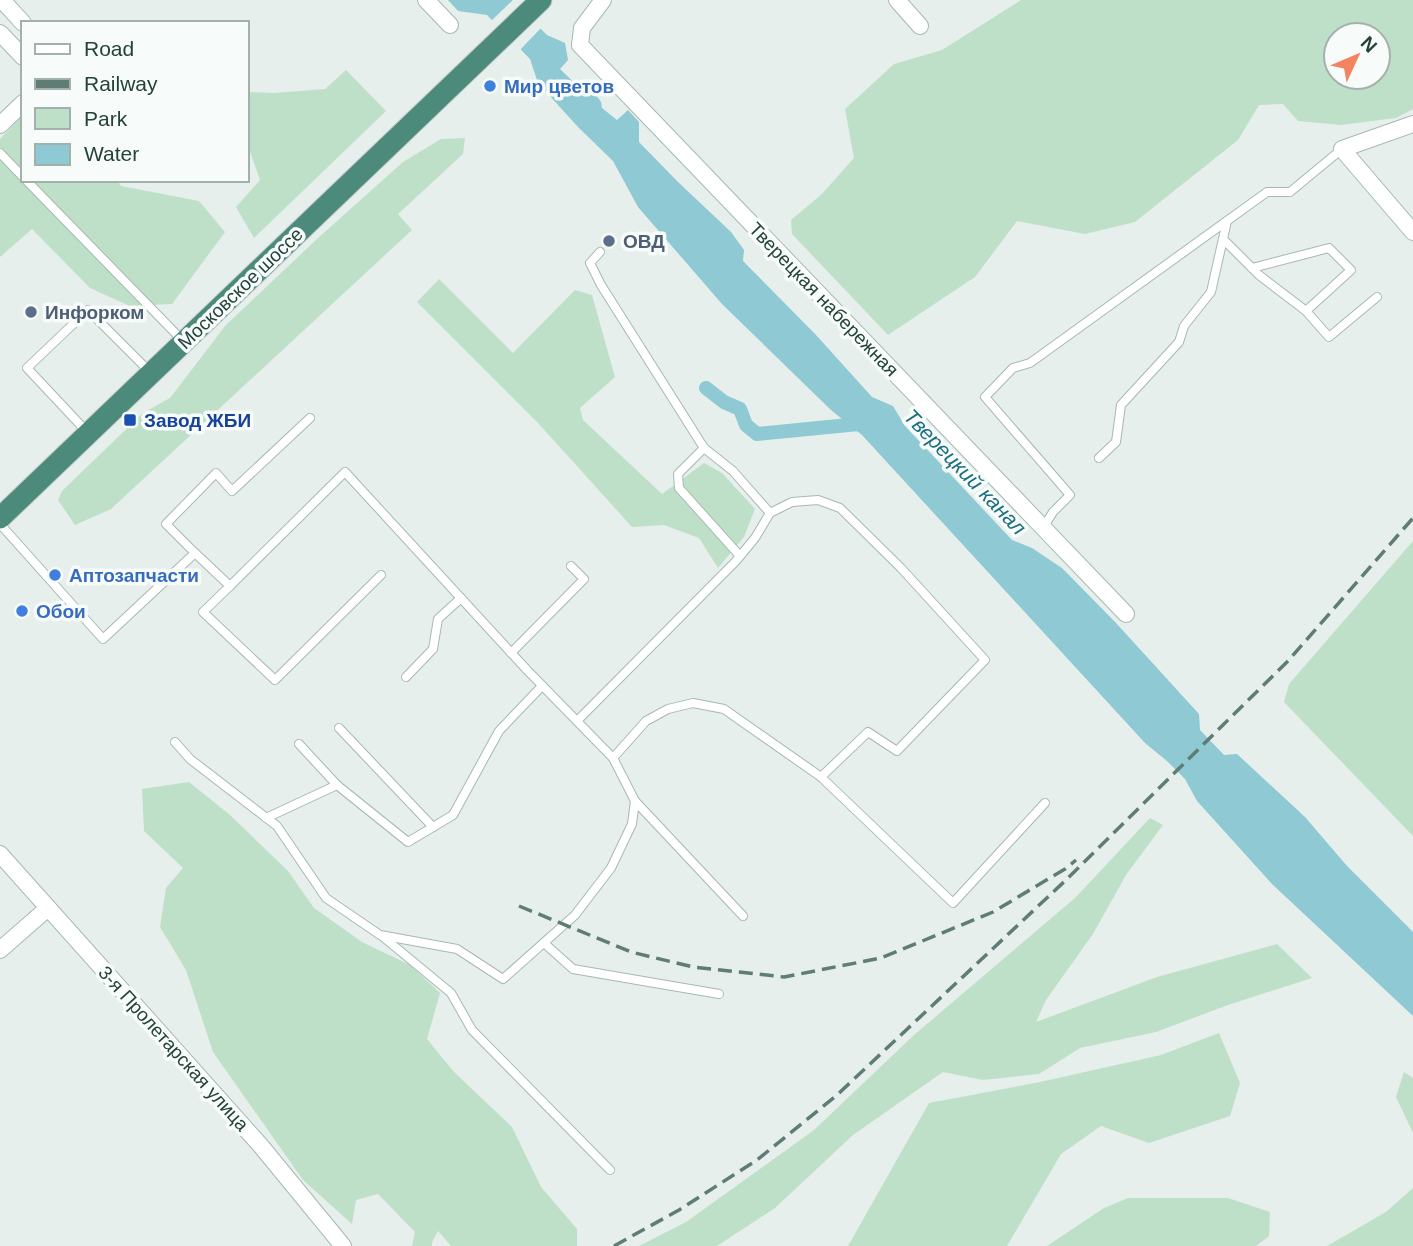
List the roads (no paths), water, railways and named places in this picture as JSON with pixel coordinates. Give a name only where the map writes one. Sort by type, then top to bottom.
[{"type":"highway","name":"Московское шоссе","points":[[0,518],[539,2]]},
{"type":"street","points":[[2,0],[21,21]]},
{"type":"street","points":[[426,0],[450,25]]},
{"type":"street","name":"Тверецкая набережная","points":[[603,0],[582,28],[580,45],[1126,614]]},
{"type":"street","points":[[897,0],[920,26]]},
{"type":"street","points":[[0,33],[21,55]]},
{"type":"street","points":[[0,125],[21,105]]},
{"type":"street","points":[[1413,124],[1342,149],[1413,232]]},
{"type":"street","name":"3-я Пролетарская улица","points":[[0,854],[261,1146],[343,1246]]},
{"type":"street","points":[[0,950],[48,908]]},
{"type":"lane","points":[[1044,528],[1053,512],[1070,495],[985,397],[1013,368],[1030,363],[1267,192],[1290,192],[1342,149]]},
{"type":"lane","points":[[0,153],[21,175]]},
{"type":"lane","points":[[28,182],[183,342]]},
{"type":"lane","points":[[1099,457],[1116,442],[1121,405],[1179,342],[1184,326],[1211,292],[1227,221]]},
{"type":"lane","points":[[1223,239],[1252,268],[1306,311],[1329,337],[1377,297]]},
{"type":"lane","points":[[1252,268],[1329,248],[1351,270],[1306,311]]},
{"type":"lane","points":[[600,252],[590,262],[601,285],[704,448],[733,471],[770,513]]},
{"type":"lane","points":[[89,433],[27,368],[88,310],[152,373]]},
{"type":"lane","points":[[230,586],[166,523],[216,473],[232,491],[310,418]]},
{"type":"lane","points":[[704,448],[678,474],[679,488],[740,556]]},
{"type":"lane","points":[[380,575],[275,680],[203,612],[345,472],[511,653],[613,758],[635,801],[743,916]]},
{"type":"lane","points":[[577,721],[740,556],[770,513],[792,502],[818,500],[840,508],[901,568],[985,660],[897,751],[869,733],[821,777]]},
{"type":"lane","points":[[0,524],[103,639],[195,553]]},
{"type":"lane","points":[[511,653],[584,579],[570,566]]},
{"type":"lane","points":[[406,677],[433,649],[438,619],[461,598]]},
{"type":"lane","points":[[299,744],[337,785],[408,842],[453,815],[499,731],[542,685]]},
{"type":"lane","points":[[613,758],[646,721],[668,709],[693,704],[724,709],[821,777],[953,903],[1045,803]]},
{"type":"lane","points":[[339,727],[433,827]]},
{"type":"lane","points":[[175,742],[190,760],[277,826],[326,898],[380,934],[451,993],[472,1030],[610,1170]]},
{"type":"lane","points":[[266,818],[337,785]]},
{"type":"lane","points":[[380,934],[457,949],[503,979],[575,915],[611,868],[632,824],[635,801]]},
{"type":"lane","points":[[544,943],[573,969],[719,994]]},
{"type":"water","points":[[448,0],[512,0],[547,35],[565,43],[568,60],[560,69],[587,95],[596,95],[602,108],[617,120],[628,110],[639,122],[639,142],[731,232],[744,250],[743,261],[872,397],[893,406],[905,426],[1012,540],[1032,548],[1062,568],[1199,714],[1200,730],[1224,755],[1237,754],[1305,817],[1347,866],[1413,932],[1413,1016],[1272,884],[1197,801],[1185,779],[1145,743],[862,435],[831,410],[722,304],[638,207],[613,161],[538,83],[530,59],[487,15],[458,11]]},
{"type":"waterway","points":[[706,388],[724,402],[740,409],[746,425],[757,434],[869,423]]},
{"type":"railway","points":[[614,1246],[679,1210],[757,1160],[837,1095],[1067,879],[1288,661],[1413,518]]},
{"type":"railway","points":[[519,906],[631,952],[693,967],[784,977],[881,958],[993,912],[1076,860]]},
{"type":"place","name":"Мир цветов","points":[[490,86]]},
{"type":"place","name":"ОВД","points":[[609,241]]},
{"type":"place","name":"Инфорком","points":[[31,312]]},
{"type":"place","name":"Завод ЖБИ","points":[[130,420]]},
{"type":"place","name":"Аптозапчасти","points":[[55,575]]},
{"type":"place","name":"Обои","points":[[22,611]]},
{"type":"water label","name":"Тверецкий канал","points":[[965,472]]}]
